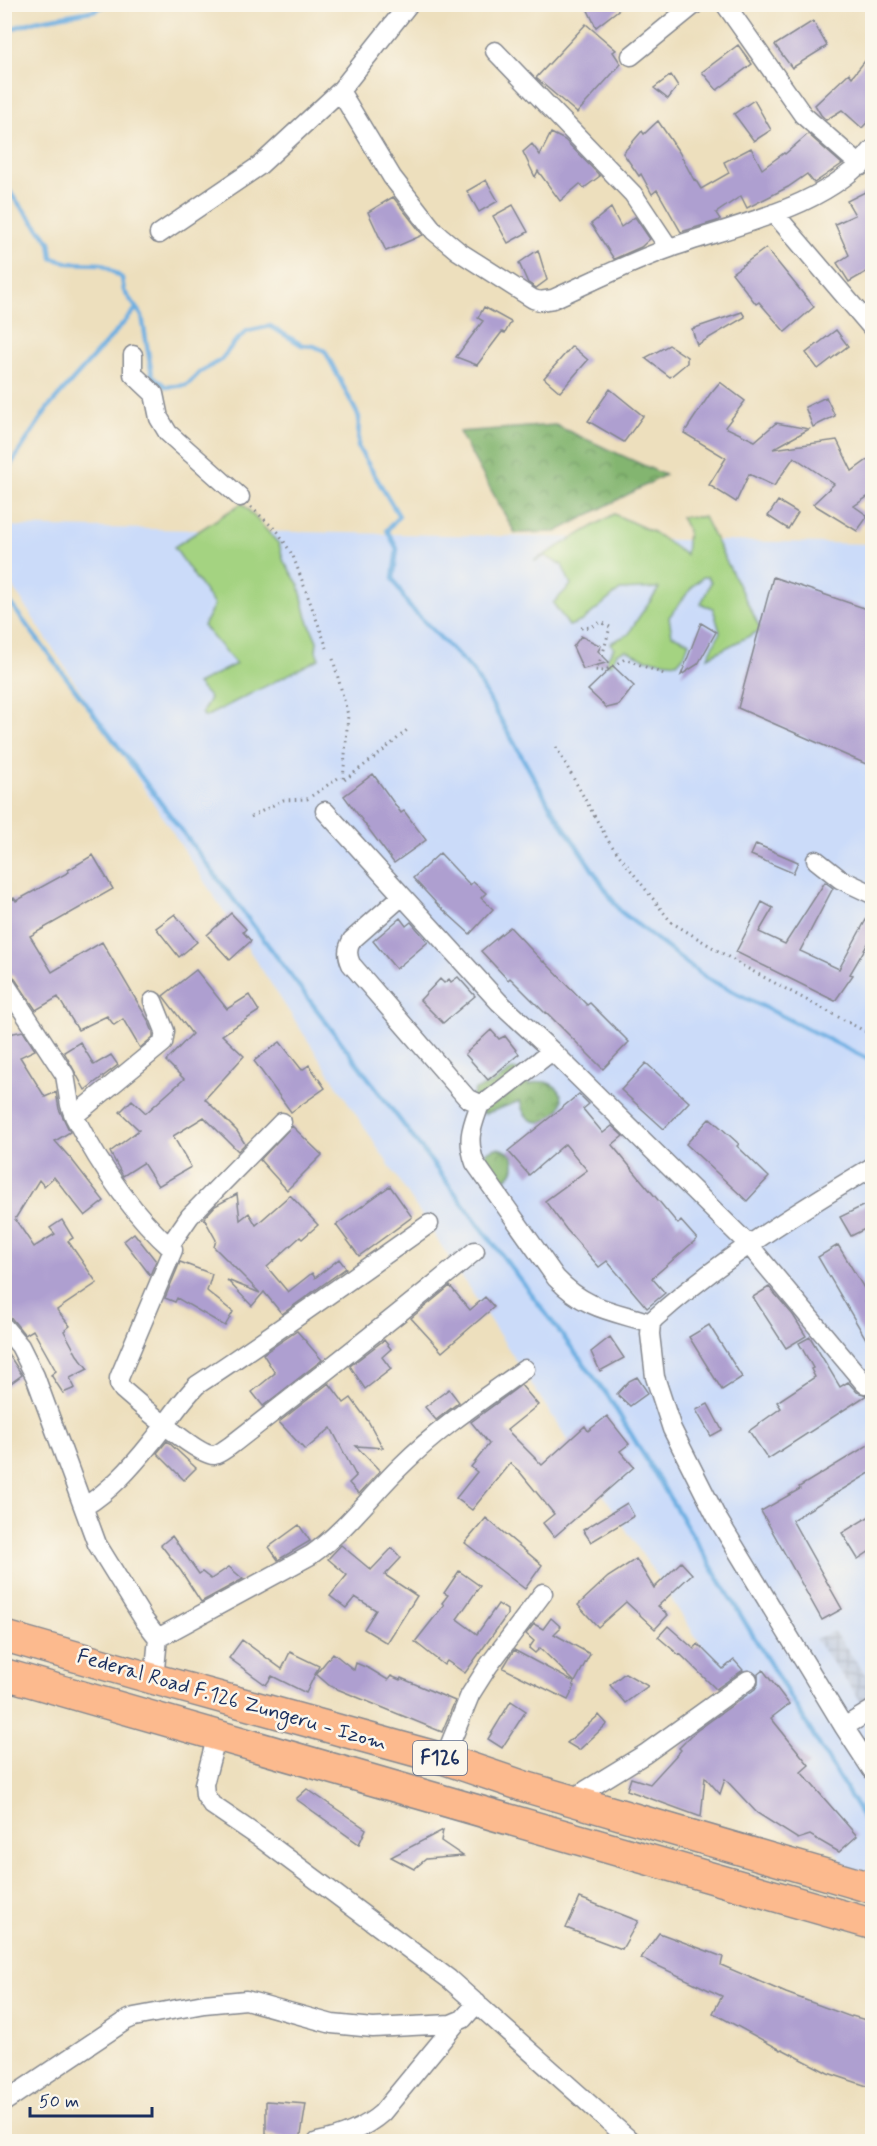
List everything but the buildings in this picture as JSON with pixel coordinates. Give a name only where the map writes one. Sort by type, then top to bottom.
[{"type":"main road","name":"Federal Road F.126 Zungeru - Izom","points":[[4,1636],[444,1759],[526,1787],[873,1888]]},
{"type":"main road","name":"Federal Road F.126 Zungeru - Izom","points":[[4,1674],[873,1924]]},
{"type":"main road","points":[[514,1821],[526,1787]]},
{"type":"street","points":[[159,234],[259,166],[340,91],[409,4]]},
{"type":"street","points":[[631,56],[695,4]]},
{"type":"street","points":[[725,4],[803,115],[861,166]]},
{"type":"street","points":[[495,51],[633,194],[669,248]]},
{"type":"street","points":[[340,91],[392,177],[434,231],[458,251],[533,299],[540,301],[553,300],[669,248],[774,213],[813,197],[861,166],[873,150]]},
{"type":"street","points":[[774,213],[873,328]]},
{"type":"street","points":[[134,355],[133,374],[154,394],[159,418],[168,433],[243,500]]},
{"type":"street","points":[[325,811],[499,1002],[552,1051],[749,1245],[865,1384]]},
{"type":"street","points":[[816,860],[840,879],[873,894]]},
{"type":"street","points":[[402,896],[352,940],[348,948],[348,957],[351,964],[467,1098],[480,1104]]},
{"type":"street","points":[[4,982],[65,1075],[74,1116],[120,1193],[153,1233],[173,1250]]},
{"type":"street","points":[[74,1116],[163,1043],[165,1030],[153,1001]]},
{"type":"street","points":[[552,1051],[489,1100],[480,1104],[470,1133],[470,1149],[475,1163],[556,1278],[569,1292],[588,1304],[651,1323]]},
{"type":"street","points":[[173,1250],[170,1245],[190,1216],[282,1122]]},
{"type":"street","points":[[873,1167],[796,1212],[749,1245],[663,1311],[651,1323],[650,1334],[655,1377],[672,1429],[716,1516],[844,1727],[873,1770]]},
{"type":"street","points":[[84,1507],[115,1485],[197,1385],[288,1325],[429,1224]]},
{"type":"street","points":[[173,1250],[119,1378],[119,1384],[123,1390],[165,1425],[206,1454],[215,1455],[404,1311],[475,1251]]},
{"type":"street","points":[[4,1327],[20,1346],[35,1376],[97,1544],[106,1562],[158,1638],[154,1679]]},
{"type":"street","points":[[158,1638],[311,1555],[325,1545],[368,1503],[401,1465],[446,1425],[525,1370]]},
{"type":"street","points":[[444,1759],[470,1695],[489,1665],[543,1593]]},
{"type":"street","points":[[570,1800],[645,1754],[748,1680]]},
{"type":"street","points":[[844,1727],[873,1710]]},
{"type":"street","points":[[217,1735],[204,1784],[205,1795],[212,1805],[259,1837],[449,1979],[632,2142]]},
{"type":"street","points":[[4,2102],[134,2017],[192,2006],[246,2000],[332,2024],[373,2028],[451,2024],[463,2019],[477,2003]]},
{"type":"street","points":[[317,2142],[339,2137],[373,2121],[457,2022]]},
{"type":"path","points":[[243,500],[278,532],[293,556],[327,648]]},
{"type":"path","points":[[581,628],[591,627],[601,622],[610,627],[602,657],[595,670],[604,671],[625,659],[664,674]]},
{"type":"path","points":[[333,659],[348,715],[343,781],[407,730]]},
{"type":"path","points":[[556,747],[609,842],[671,922],[743,966],[873,1035]]},
{"type":"path","points":[[251,817],[283,800],[307,799],[341,776]]},
{"type":"shaded area","points":[[5,526],[872,544],[872,1888],[856,1883],[5,575]]},
{"type":"shaded area","points":[[834,1631],[872,1683],[872,1697],[863,1704],[815,1639]]},
{"type":"green space","points":[[555,425],[665,475],[556,532],[515,533],[459,432]]},
{"type":"green space","points":[[242,503],[279,544],[284,562],[299,585],[307,618],[317,641],[316,651],[319,659],[205,717],[202,713],[210,698],[197,684],[236,664],[203,626],[214,605],[174,547]]},
{"type":"green space","points":[[614,514],[653,532],[686,555],[688,531],[681,517],[704,517],[761,630],[708,657],[720,632],[713,608],[701,604],[711,582],[708,577],[703,577],[669,617],[672,635],[689,642],[685,654],[677,663],[645,659],[626,650],[617,653],[611,665],[604,663],[614,648],[610,643],[629,634],[659,588],[620,590],[582,621],[569,626],[553,603],[571,585],[562,565],[545,556],[534,561]]},
{"type":"green space","points":[[513,1069],[532,1074],[528,1086],[545,1082],[560,1092],[562,1101],[559,1110],[552,1117],[543,1121],[534,1121],[526,1115],[520,1101],[485,1114],[468,1105],[475,1090],[495,1082]]},
{"type":"green space","points":[[496,1148],[510,1153],[514,1164],[510,1175],[497,1181],[481,1162],[486,1152]]},
{"type":"waterway","points":[[4,31],[36,21],[96,10],[106,4]]},
{"type":"waterway","points":[[4,182],[50,242],[52,258],[69,263],[102,264],[122,278],[124,291],[142,316],[152,375],[166,387],[187,385],[200,372],[221,360],[247,331],[270,326],[302,345],[314,346],[325,351],[359,417],[358,447],[399,516],[387,530],[397,549],[393,579],[409,606],[473,671],[550,806],[620,911],[706,978],[872,1061]]},
{"type":"waterway","points":[[4,475],[47,409],[136,309]]},
{"type":"waterway","points":[[4,595],[608,1396],[872,1832]]}]
